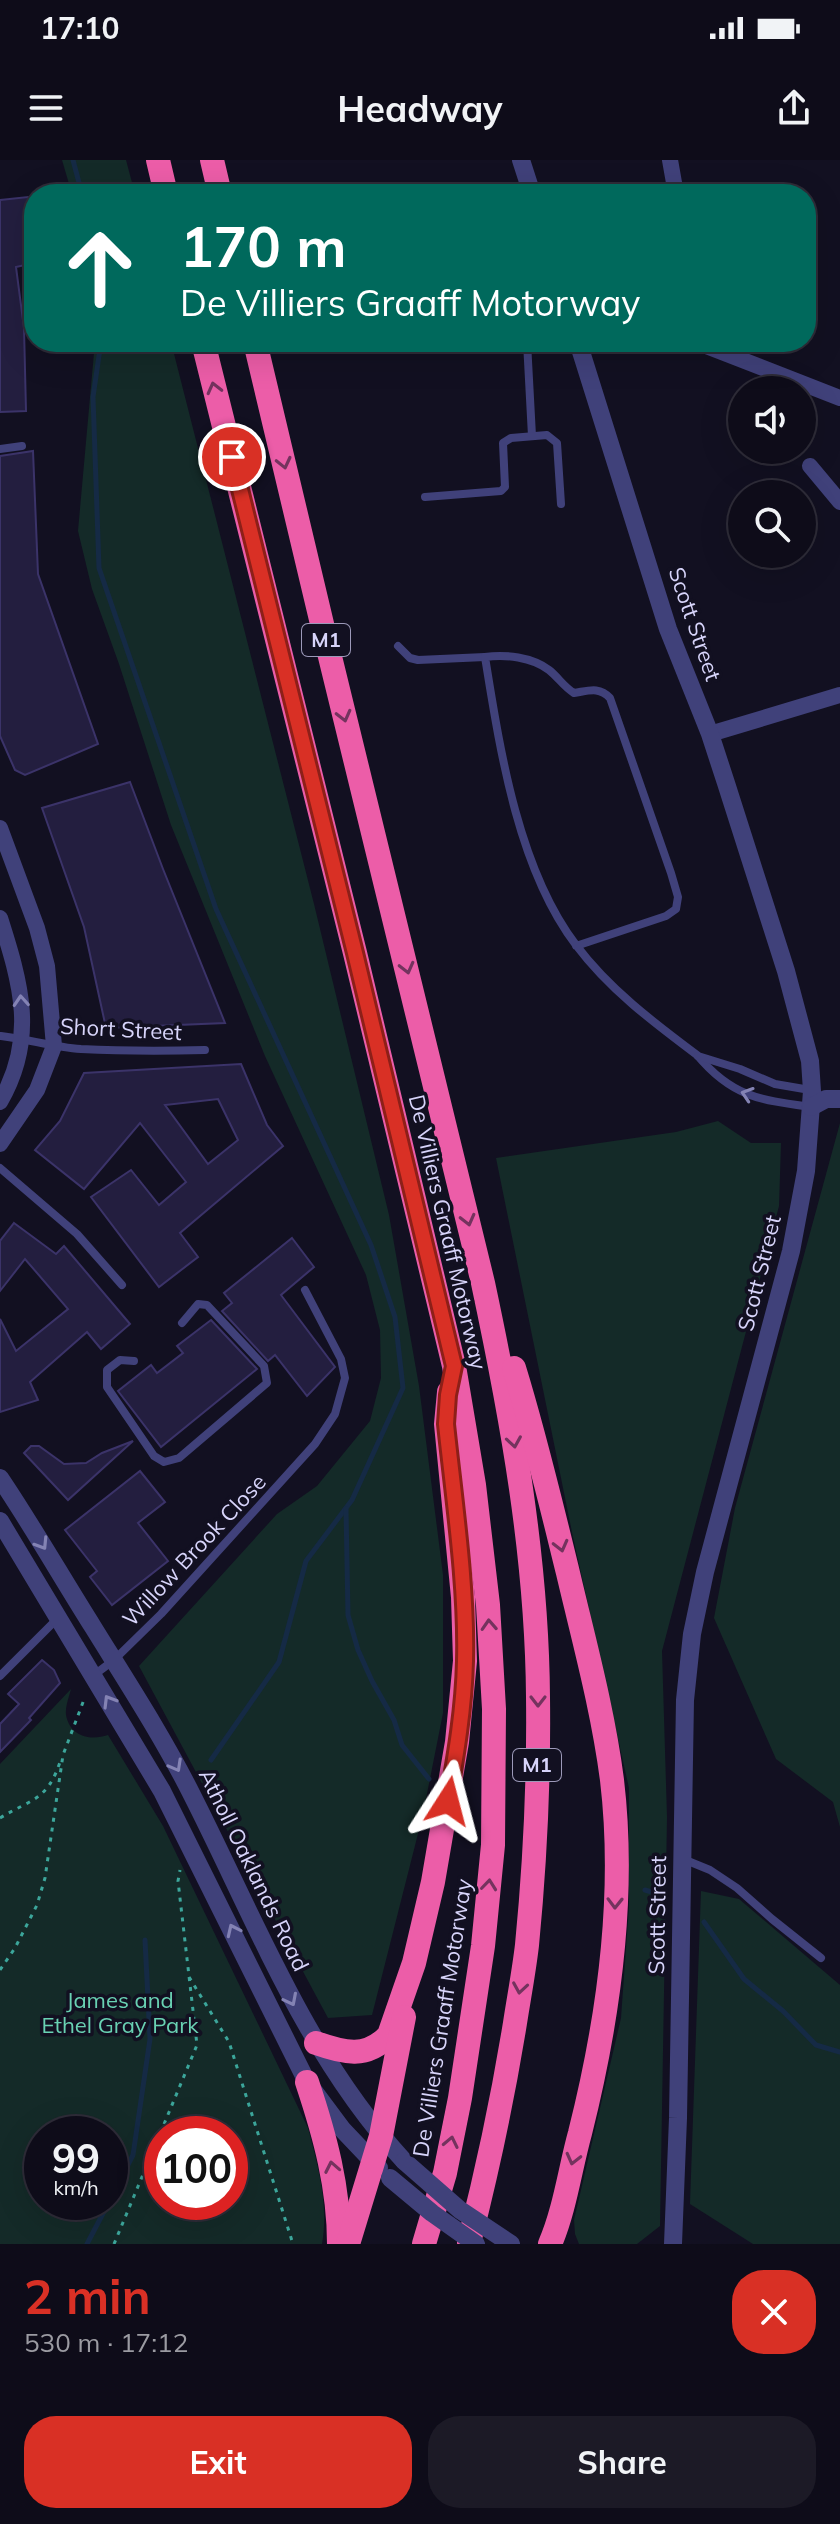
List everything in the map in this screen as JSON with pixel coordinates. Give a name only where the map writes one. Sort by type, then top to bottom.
[{"type":"highway","points":[[158,160],[164,184]]},
{"type":"highway","points":[[212,160],[218,184]]},
{"type":"highway","name":"De Villiers Graaff Motorway","points":[[205,352],[454,1366],[474,1485],[488,1605],[494,1709],[493,1845],[483,1946],[460,2098],[445,2173],[424,2244]]},
{"type":"highway","name":"M1","points":[[257,352],[483,1283],[505,1386],[523,1497],[538,1696],[535,1832],[527,1947],[493,2148],[468,2244]]},
{"type":"highway","points":[[483,1283],[531,1421],[595,1685],[612,1780],[615,1936],[609,1997],[584,2115],[550,2244]]},
{"type":"highway","points":[[348,2244],[382,2170],[381,2136],[433,1882],[457,1742],[465,1661],[463,1597],[446,1424],[454,1366]]},
{"type":"highway","points":[[316,2043],[350,2053],[366,2052],[382,2042],[396,2020],[414,1963]]},
{"type":"highway","points":[[307,2082],[329,2151],[336,2187],[339,2244]]},
{"type":"street","points":[[521,160],[529,184]]},
{"type":"street","points":[[670,160],[674,184]]},
{"type":"street","name":"Scott Street","points":[[581,352],[668,629],[710,734],[786,971],[822,1099],[791,1251],[717,1519],[692,1634],[685,1700],[673,2244]]},
{"type":"street","points":[[722,352],[840,398]]},
{"type":"street","points":[[810,466],[840,502]]},
{"type":"street","points":[[710,734],[840,695]]},
{"type":"street","points":[[0,828],[37,928],[47,966],[54,1046],[37,1090],[0,1144]]},
{"type":"street","points":[[0,918],[20,987],[29,1039],[11,1084],[0,1102]]},
{"type":"street","name":"Atholl Oaklands Road","points":[[0,1478],[114,1660],[191,1794],[295,2007],[316,2043],[381,2136],[404,2161],[460,2210],[511,2244]]},
{"type":"street","name":"Atholl Oaklands Road","points":[[0,1521],[162,1791],[307,2082],[334,2119],[382,2170],[432,2213],[476,2244]]},
{"type":"street","points":[[656,2244],[673,2222]]},
{"type":"lane","points":[[528,352],[532,436]]},
{"type":"lane","points":[[425,497],[501,491],[505,487],[503,443],[511,438],[547,435],[557,443],[561,504]]},
{"type":"lane","points":[[0,449],[22,446]]},
{"type":"lane","points":[[398,646],[403,654],[418,660],[497,655],[535,662],[574,693],[598,690],[610,698],[678,897],[676,909],[666,916],[576,946]]},
{"type":"lane","points":[[485,657],[496,725],[529,857],[561,924],[576,946],[622,996],[697,1055],[733,1090],[765,1100],[822,1099]]},
{"type":"lane","name":"Short Street","points":[[1,1036],[81,1049],[205,1050]]},
{"type":"lane","points":[[697,1055],[822,1099]]},
{"type":"lane","points":[[0,1168],[77,1234],[122,1285]]},
{"type":"lane","name":"Willow Brook Close","points":[[94,1675],[161,1614],[315,1444],[335,1414],[345,1378],[341,1359],[305,1290]]},
{"type":"lane","points":[[134,1361],[120,1360],[107,1370],[107,1387],[154,1456],[164,1462],[179,1458],[267,1383],[264,1366],[207,1305],[198,1304],[182,1323]]},
{"type":"lane","points":[[0,1676],[59,1617]]},
{"type":"lane","points":[[682,1858],[710,1870],[737,1888],[821,1958]]},
{"type":"path","points":[[0,1818],[46,1791],[54,1779],[94,1675]]},
{"type":"path","points":[[0,1970],[37,1905],[45,1878],[63,1755]]},
{"type":"path","points":[[114,2244],[197,2045],[178,1881],[186,1838]]},
{"type":"path","points":[[188,1975],[229,2042],[293,2244]]},
{"type":"green space","points":[[62,160],[126,160],[132,184],[69,184]]},
{"type":"green space","points":[[94,352],[174,352],[314,904],[389,1215],[419,1386],[443,1575],[443,1713],[423,1814],[372,2015],[328,2018],[139,1666],[277,1514],[317,1486],[370,1421],[381,1378],[380,1330],[366,1275],[265,1056],[171,825],[92,589],[78,531]]},
{"type":"green space","points":[[718,1121],[751,1143],[781,1143],[779,1206],[662,1651],[667,1817],[660,2226],[637,2244],[579,2244],[574,2220],[621,2018],[629,1907],[629,1788],[573,1537],[496,1158],[676,1132]]},
{"type":"green space","points":[[840,1123],[840,1827],[833,1802],[776,1759],[714,1618],[735,1508]]},
{"type":"green space","name":"James and Ethel Gray Park","points":[[71,1689],[66,1712],[68,1722],[82,1736],[95,1738],[108,1735],[163,1826],[308,2128],[319,2171],[324,2229],[322,2244],[0,2244],[0,1764]]},
{"type":"green space","points":[[701,1891],[739,1899],[840,1985],[840,2244],[753,2244],[690,2204]]},
{"type":"building","points":[[24,197],[24,265],[16,267],[24,328],[26,411],[0,412],[0,200]]},
{"type":"building","points":[[33,451],[38,574],[98,744],[25,775],[15,770],[0,736],[0,456]]},
{"type":"building","points":[[130,782],[225,1023],[106,1028],[84,927],[42,808]]},
{"type":"building","points":[[241,1064],[267,1125],[283,1146],[180,1233],[198,1257],[159,1287],[91,1197],[131,1170],[159,1205],[186,1182],[140,1123],[84,1189],[35,1150],[60,1121],[84,1073]],"holes":[[[218,1099],[238,1140],[208,1164],[165,1105]]]},
{"type":"building","points":[[14,1223],[56,1254],[64,1246],[130,1324],[101,1349],[87,1332],[30,1382],[38,1400],[0,1412],[0,1319],[16,1351],[68,1309],[25,1259],[0,1291],[0,1241]]},
{"type":"building","points":[[292,1238],[314,1267],[281,1295],[335,1367],[307,1396],[275,1355],[268,1361],[222,1311],[232,1303],[224,1293]]},
{"type":"building","points":[[211,1320],[257,1369],[161,1447],[118,1391],[151,1365],[157,1373],[183,1353],[177,1346]]},
{"type":"building","points":[[133,1441],[68,1500],[24,1453],[31,1446],[39,1446],[64,1464],[86,1463]]},
{"type":"building","points":[[140,1471],[165,1502],[138,1523],[168,1561],[112,1605],[90,1577],[97,1571],[65,1530]]},
{"type":"building","points":[[42,1660],[54,1670],[60,1683],[0,1752],[0,1724],[19,1704],[8,1694]]},
{"type":"waterway","points":[[73,160],[79,184]]},
{"type":"waterway","points":[[100,352],[93,397],[99,568],[216,909],[371,1245],[395,1317],[403,1388],[352,1500],[306,1561],[279,1662],[211,1760]]},
{"type":"waterway","points":[[346,1509],[348,1615],[358,1650],[394,1720],[402,1745],[429,1779]]},
{"type":"waterway","points":[[645,1890],[662,1895]]},
{"type":"waterway","points":[[704,1922],[744,1979],[783,2011],[816,2045],[840,2052]]},
{"type":"waterway","points":[[128,2165],[133,2155],[150,2039],[145,1940]]},
{"type":"waterway","points":[[87,2244],[100,2220]]},
{"type":"route","points":[[232,457],[454,1366],[446,1424],[463,1597],[465,1661],[448,1801]]}]
